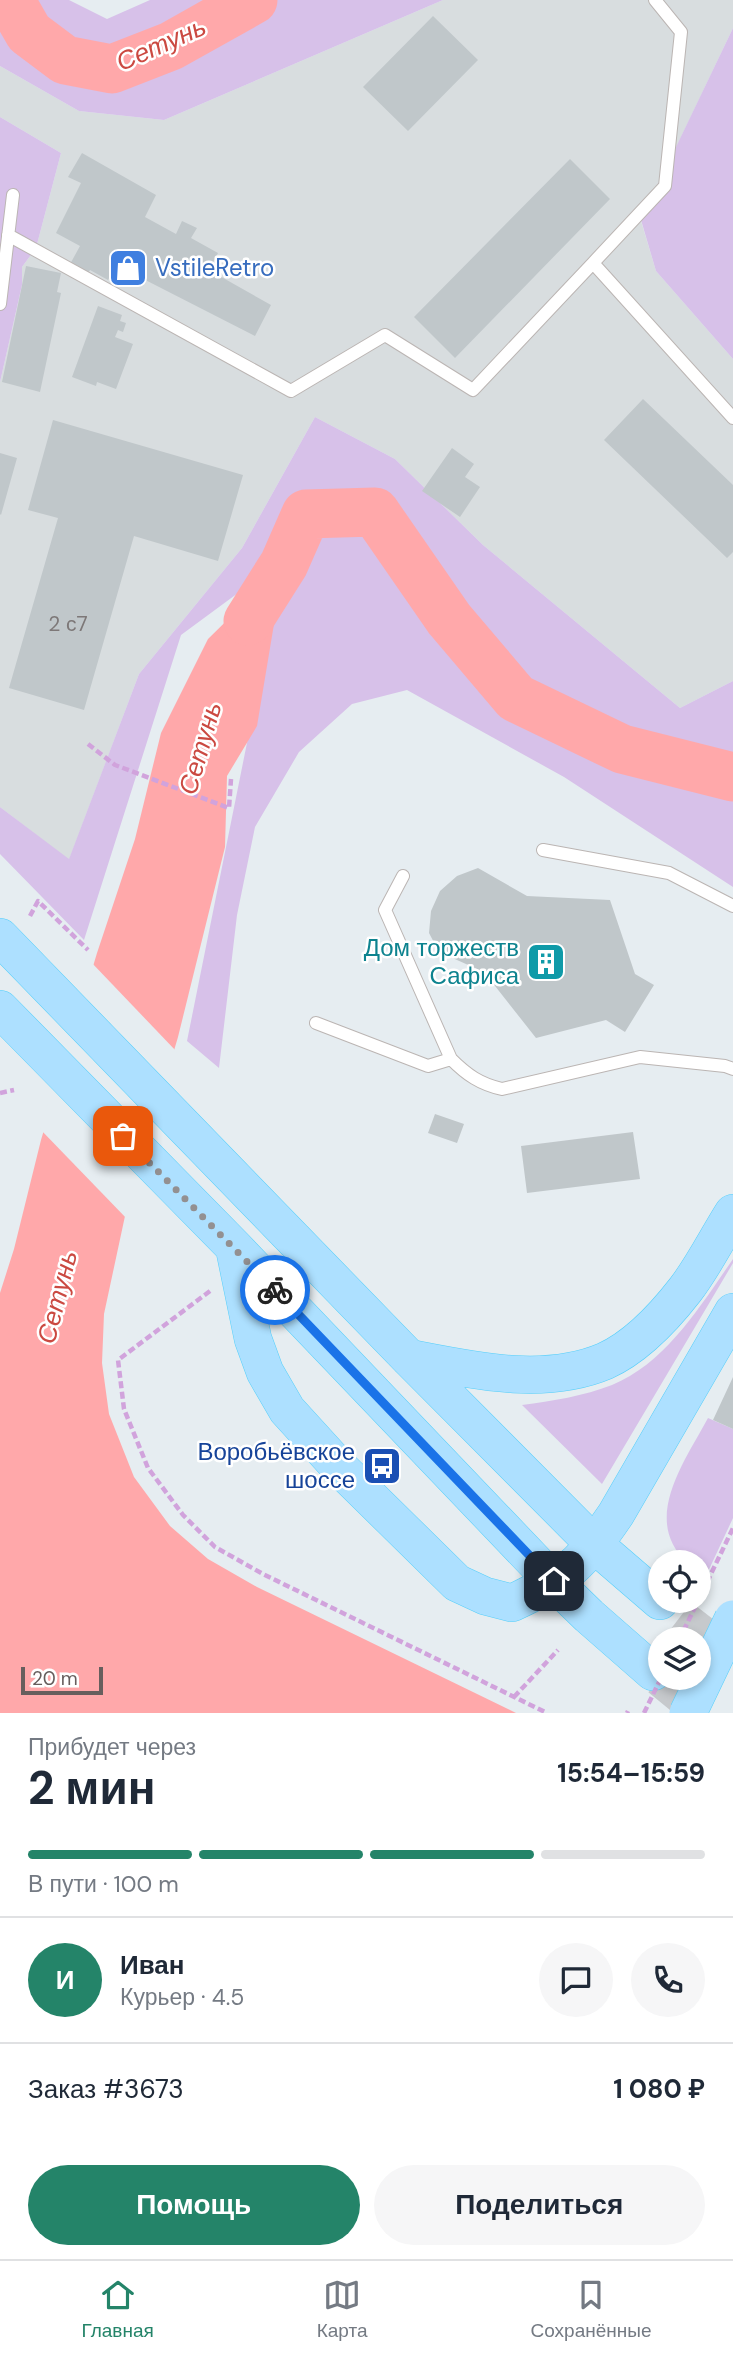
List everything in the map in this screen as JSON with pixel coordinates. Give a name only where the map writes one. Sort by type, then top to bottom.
[{"type":"main road","points":[[0,937],[196,1141],[595,1545],[648,1586]]},
{"type":"main road","points":[[0,1009],[234,1247],[554,1581],[589,1616],[648,1667]]},
{"type":"main road","points":[[409,1358],[475,1371],[519,1376],[565,1371],[605,1360],[659,1320],[687,1288],[733,1213]]},
{"type":"main road","points":[[234,1247],[253,1339],[265,1371],[287,1410],[338,1466],[457,1583],[485,1596],[512,1603],[577,1566],[595,1545],[616,1514],[733,1312]]},
{"type":"main road","points":[[688,1713],[733,1619]]},
{"type":"lane","points":[[8,234],[290,391],[385,335],[473,390],[665,186],[681,32],[655,0]]},
{"type":"lane","points":[[0,304],[13,195]]},
{"type":"lane","points":[[593,263],[733,418]]},
{"type":"lane","points":[[543,850],[669,873],[733,906]]},
{"type":"lane","points":[[403,876],[385,910],[451,1059],[482,1084],[502,1089],[640,1057],[733,1069]]},
{"type":"lane","points":[[316,1023],[428,1066],[451,1059]]},
{"type":"path","points":[[88,744],[115,765],[229,808],[231,779]]},
{"type":"path","points":[[30,916],[38,901],[88,950]]},
{"type":"path","points":[[0,1093],[14,1090]]},
{"type":"path","points":[[210,1290],[118,1360],[124,1409],[148,1468],[183,1515],[215,1547],[263,1574],[547,1713]]},
{"type":"path","points":[[711,1561],[733,1528]]},
{"type":"path","points":[[514,1697],[558,1650]]},
{"type":"path","points":[[644,1713],[652,1690]]},
{"type":"shaded area","points":[[0,0],[69,0],[107,19],[150,0],[443,0],[164,120],[79,111],[0,66]]},
{"type":"shaded area","points":[[443,0],[733,0],[733,28],[641,221],[656,271],[733,359],[733,681],[680,708],[483,545],[395,459],[315,417],[242,548],[139,674],[69,860],[0,807],[0,382],[22,285],[22,267],[36,248],[61,153],[0,117],[0,66],[79,111],[164,120]]},
{"type":"shaded area","points":[[733,28],[733,359],[656,271],[641,220]]},
{"type":"shaded area","points":[[0,117],[61,153],[36,248],[22,267],[22,285],[0,382]]},
{"type":"shaded area","points":[[315,417],[395,459],[483,545],[680,708],[733,681],[733,887],[564,777],[407,690],[352,704],[299,752],[255,827],[237,915],[219,1068],[187,1041],[284,559],[181,635],[84,940],[0,854],[0,807],[69,859],[139,674],[242,548]]},
{"type":"shaded area","points":[[733,1259],[602,1484],[522,1405],[556,1400],[612,1385],[649,1363],[681,1331]]},
{"type":"shaded area","points":[[708,1418],[733,1429],[733,1518],[711,1565],[711,1550],[677,1550],[668,1529],[667,1510],[671,1491]]},
{"type":"water","points":[[284,564],[257,726],[227,776],[225,847],[178,1037],[125,1216],[104,1314],[102,1363],[109,1414],[134,1477],[170,1526],[208,1559],[257,1587],[516,1713],[0,1713],[0,1293],[14,1249],[41,1140],[97,953],[135,839],[161,733],[208,639]]},
{"type":"pier","points":[[91,962],[177,1052],[128,1220],[40,1129]]},
{"type":"building","points":[[433,16],[478,60],[408,131],[363,87]]},
{"type":"building","points":[[82,153],[156,195],[145,217],[176,234],[182,221],[197,228],[191,238],[218,253],[209,270],[271,305],[255,336],[116,265],[108,280],[90,270],[87,275],[69,266],[80,246],[56,233],[81,183],[68,177]]},
{"type":"building","points":[[570,159],[610,199],[455,358],[414,317]]},
{"type":"building","points":[[26,266],[61,273],[57,292],[61,293],[40,392],[2,382]]},
{"type":"building","points":[[98,306],[122,315],[120,321],[126,323],[123,332],[118,330],[115,337],[133,344],[116,389],[97,382],[96,386],[72,377]]},
{"type":"building","points":[[643,399],[733,485],[733,552],[727,558],[604,440]]},
{"type":"building","points":[[53,420],[243,475],[218,561],[134,536],[84,710],[9,688],[58,518],[28,510]]},
{"type":"building","points":[[452,448],[474,464],[465,477],[480,487],[460,517],[422,491]]},
{"type":"building","points":[[0,453],[17,458],[1,515],[0,514]]},
{"type":"building","name":"Дом торжеств Сафиса","points":[[478,868],[527,896],[610,900],[635,974],[654,985],[625,1032],[606,1020],[536,1038],[484,972],[439,952],[429,933],[431,911],[440,891],[457,876]]},
{"type":"building","points":[[435,1114],[464,1124],[457,1143],[428,1133]]},
{"type":"building","points":[[633,1132],[640,1179],[527,1193],[521,1146]]},
{"type":"building","points":[[733,1377],[733,1429],[713,1420]]},
{"type":"waterway","name":"Сетунь","points":[[10,0],[29,33],[65,60],[112,69],[171,46],[253,0]]},
{"type":"waterway","name":"Сетунь","points":[[248,621],[284,564],[306,514],[375,512],[449,619],[516,698],[622,749],[733,777]]},
{"type":"tunnel","points":[[680,1617],[733,1658]]},
{"type":"tunnel","points":[[675,1690],[703,1713]]},
{"type":"way so far","points":[[123,1136],[275,1290]]},
{"type":"place","name":"VstileRetro","points":[[128,268]]},
{"type":"place","name":"Дом торжеств Сафиса","points":[[546,962]]},
{"type":"place","name":"Воробьёвское шоссе","points":[[382,1466]]},
{"type":"route","points":[[275,1290],[554,1581]]}]
